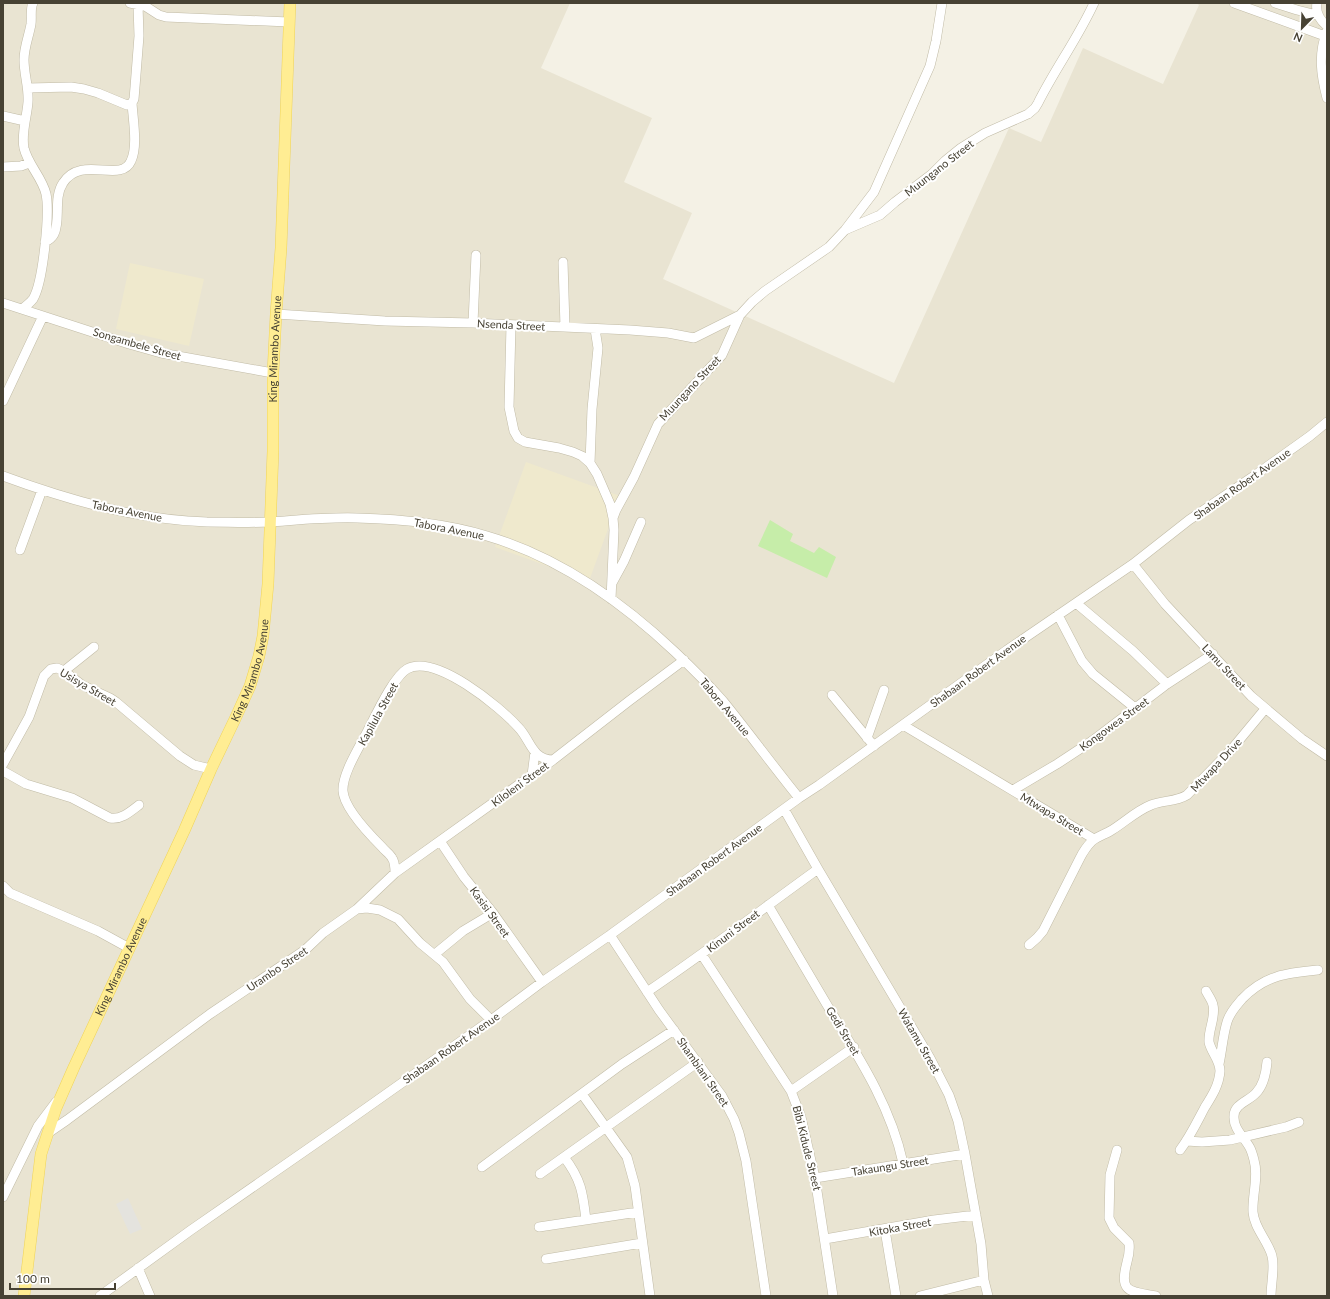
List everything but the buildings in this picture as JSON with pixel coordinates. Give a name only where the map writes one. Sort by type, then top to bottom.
[{"type":"main road","name":"King Mirambo Avenue","points":[[24,1296],[41,1154],[61,1096],[241,706],[258,662],[263,636],[268,584],[276,314],[281,248],[290,3]]},
{"type":"street","points":[[22,309],[33,299],[40,279],[47,224],[46,195],[43,184],[29,163],[24,146],[28,88],[25,75],[24,54],[31,24],[33,3]]},
{"type":"street","name":"Muungano Street","points":[[613,518],[634,477],[658,424],[722,355],[740,315],[765,291],[824,251],[845,230],[865,205],[878,185],[930,66],[936,41],[942,3]]},
{"type":"street","name":"Muungano Street","points":[[845,230],[880,215],[932,174],[961,148],[985,133],[1032,111],[1084,24],[1094,3]]},
{"type":"street","points":[[1234,3],[1326,31]]},
{"type":"street","points":[[1275,3],[1317,15]]},
{"type":"street","points":[[1317,3],[1317,15],[1326,31],[1321,49],[1320,60],[1327,98]]},
{"type":"street","points":[[45,242],[50,239],[54,233],[58,196],[67,178],[80,170],[124,170],[132,161],[134,138],[132,103],[134,99],[139,36],[134,4],[145,6],[159,15],[166,17],[289,22]]},
{"type":"street","points":[[28,88],[84,89],[127,105],[132,103]]},
{"type":"street","points":[[3,116],[25,121]]},
{"type":"street","points":[[3,167],[21,166],[29,163]]},
{"type":"street","points":[[473,323],[476,255]]},
{"type":"street","points":[[563,262],[565,328]]},
{"type":"street","points":[[3,401],[41,315],[35,294]]},
{"type":"street","name":"Songambele Street","points":[[3,303],[128,344],[161,353],[274,373]]},
{"type":"street","name":"Nsenda Street","points":[[276,314],[385,321],[473,323],[668,333],[694,338],[740,315]]},
{"type":"street","points":[[511,325],[509,407],[514,431],[518,438],[525,442],[573,452],[582,456],[590,463]]},
{"type":"street","points":[[590,463],[592,408],[598,348],[596,329]]},
{"type":"street","name":"Shabaan Robert Avenue","points":[[100,1296],[190,1230],[491,1020],[798,798],[1133,564],[1189,520],[1266,468],[1327,422]]},
{"type":"street","name":"Muungano Street","points":[[590,463],[605,493],[613,518],[614,530],[611,599]]},
{"type":"street","name":"Tabora Avenue","points":[[3,476],[42,490],[112,509],[161,518],[204,522],[270,522],[324,517],[419,522],[466,530],[528,550],[566,569],[611,599],[643,623],[684,660],[723,701],[798,798]]},
{"type":"street","points":[[20,550],[42,490]]},
{"type":"street","points":[[611,584],[624,561],[641,522]]},
{"type":"street","name":"Lamu Street","points":[[1133,564],[1165,604],[1247,692],[1265,709],[1302,739],[1327,756]]},
{"type":"street","points":[[1076,603],[1133,651],[1167,684]]},
{"type":"street","points":[[1058,615],[1082,661],[1093,674],[1135,708]]},
{"type":"street","points":[[64,671],[94,647]]},
{"type":"street","name":"Kongowea Street","points":[[1012,790],[1057,764],[1092,741],[1167,684],[1213,654]]},
{"type":"street","name":"Kiloleni Street","points":[[356,909],[395,873],[553,760],[628,701],[684,660]]},
{"type":"street","name":"Kapilula Street","points":[[409,863],[392,856],[374,838],[349,807],[344,798],[343,790],[350,766],[375,716],[393,684],[400,675],[408,668],[418,666],[431,668],[460,681],[474,689],[499,708],[516,724],[535,752]]},
{"type":"street","name":"Usisya Street","points":[[3,764],[29,716],[44,676],[51,669],[57,668],[64,671],[82,685],[116,702],[180,756],[194,764],[211,769]]},
{"type":"street","points":[[867,738],[884,690]]},
{"type":"street","points":[[832,695],[874,746]]},
{"type":"street","name":"Mtwapa Drive","points":[[1094,839],[1111,831],[1135,813],[1152,804],[1164,801],[1180,800],[1187,795],[1231,750],[1265,709]]},
{"type":"street","name":"Mtwapa Street","points":[[903,725],[1094,839],[1086,847],[1043,931],[1029,945]]},
{"type":"street","points":[[532,775],[535,752],[547,760],[553,760]]},
{"type":"street","points":[[3,772],[26,784],[72,798],[110,818],[115,819],[121,817],[139,805]]},
{"type":"street","name":"Watamu Street","points":[[784,809],[930,1058],[949,1095],[958,1121],[965,1154],[981,1244],[984,1280],[988,1296]]},
{"type":"street","name":"Kasisi Street","points":[[440,841],[464,877],[493,913],[542,982]]},
{"type":"street","points":[[392,856],[395,873]]},
{"type":"street","name":"Kinuni Street","points":[[647,992],[702,955],[818,869]]},
{"type":"street","points":[[4,888],[16,896],[98,932],[129,948]]},
{"type":"street","name":"Gedi Street","points":[[768,905],[854,1047],[878,1091],[899,1142],[904,1163]]},
{"type":"street","points":[[356,909],[367,908],[380,910],[398,918],[420,942],[435,954],[470,999],[491,1020]]},
{"type":"street","name":"Urambo Street","points":[[48,1133],[210,1014],[305,950],[323,933],[356,909]]},
{"type":"street","points":[[435,954],[463,932],[493,913]]},
{"type":"street","name":"Shambiani Street","points":[[610,935],[647,992],[726,1102],[734,1119],[746,1161],[766,1296]]},
{"type":"street","name":"Bibi Kidude Street","points":[[702,955],[791,1091],[801,1118],[815,1178],[833,1296]]},
{"type":"street","points":[[1219,1064],[1227,1021],[1231,1012],[1245,996],[1262,982],[1275,977],[1289,973],[1318,970]]},
{"type":"street","points":[[1180,1150],[1187,1141],[1210,1100],[1217,1083],[1220,1070],[1219,1064],[1209,1042],[1213,1005],[1206,991]]},
{"type":"street","points":[[482,1167],[622,1064],[674,1030]]},
{"type":"street","points":[[791,1091],[854,1047]]},
{"type":"street","points":[[540,1174],[698,1062]]},
{"type":"street","points":[[1267,1062],[1260,1089],[1235,1111],[1234,1120],[1250,1148],[1255,1162],[1256,1182],[1253,1206],[1254,1218],[1273,1258],[1271,1296]]},
{"type":"street","points":[[582,1094],[630,1163],[635,1186],[650,1296]]},
{"type":"street","points":[[3,1197],[38,1126],[61,1096]]},
{"type":"street","points":[[1187,1141],[1217,1141],[1243,1138],[1299,1122]]},
{"type":"street","points":[[1117,1150],[1110,1175],[1109,1218],[1114,1228],[1129,1243],[1124,1282],[1127,1288],[1132,1291],[1156,1296]]},
{"type":"street","name":"Takaungu Street","points":[[815,1178],[965,1154]]},
{"type":"street","points":[[564,1158],[581,1185],[586,1220]]},
{"type":"street","points":[[539,1228],[638,1212]]},
{"type":"street","name":"Kitoka Street","points":[[825,1239],[885,1230],[934,1220],[976,1215]]},
{"type":"street","points":[[885,1230],[896,1296]]},
{"type":"street","points":[[546,1259],[642,1243]]},
{"type":"street","points":[[138,1268],[150,1296]]},
{"type":"street","points":[[920,1296],[984,1280]]},
{"type":"shaded area","points":[[3,3],[570,3],[541,68],[652,118],[624,182],[692,213],[663,279],[894,383],[1009,128],[1041,142],[1083,48],[1163,84],[1199,5],[1196,3],[1327,3],[1327,1296],[3,1296]]},
{"type":"shaded area","points":[[130,263],[204,279],[189,346],[116,329]]},
{"type":"shaded area","points":[[526,462],[620,496],[589,581],[495,547]]},
{"type":"shaded area","points":[[128,1198],[142,1229],[130,1234],[116,1204]]},
{"type":"green space","points":[[770,520],[793,534],[790,541],[814,553],[819,547],[836,557],[827,578],[758,546]]}]
